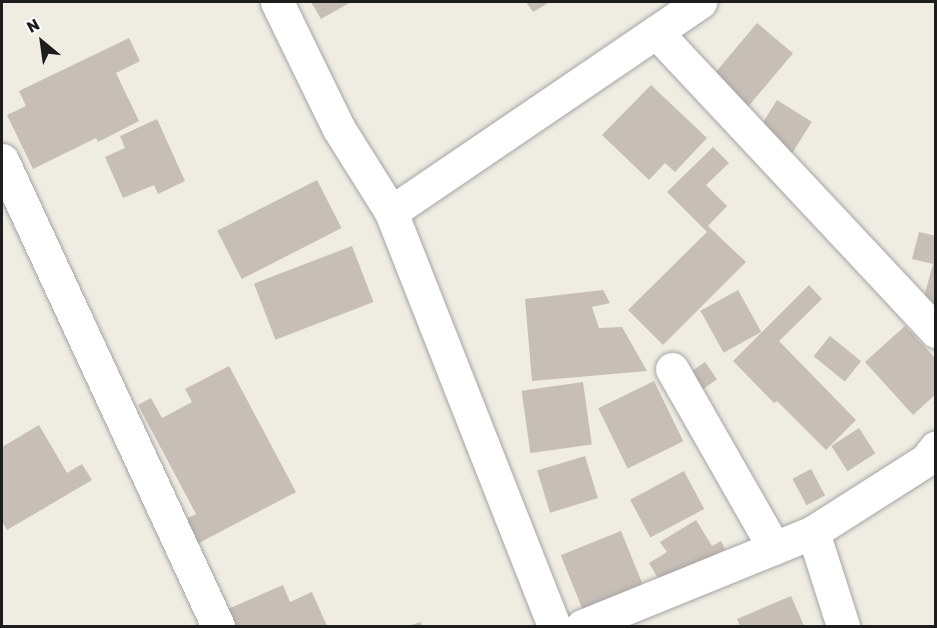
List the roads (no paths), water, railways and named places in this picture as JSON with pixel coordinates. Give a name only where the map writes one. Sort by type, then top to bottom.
[{"type":"street","points":[[277,2],[339,129],[391,212],[554,627]]},
{"type":"street","points":[[391,212],[660,19],[700,2]]},
{"type":"street","points":[[660,19],[936,331]]},
{"type":"street","points":[[2,160],[218,627]]},
{"type":"street","points":[[672,369],[774,548]]},
{"type":"street","points":[[582,627],[813,532],[932,461]]},
{"type":"street","points":[[813,532],[843,627]]}]
